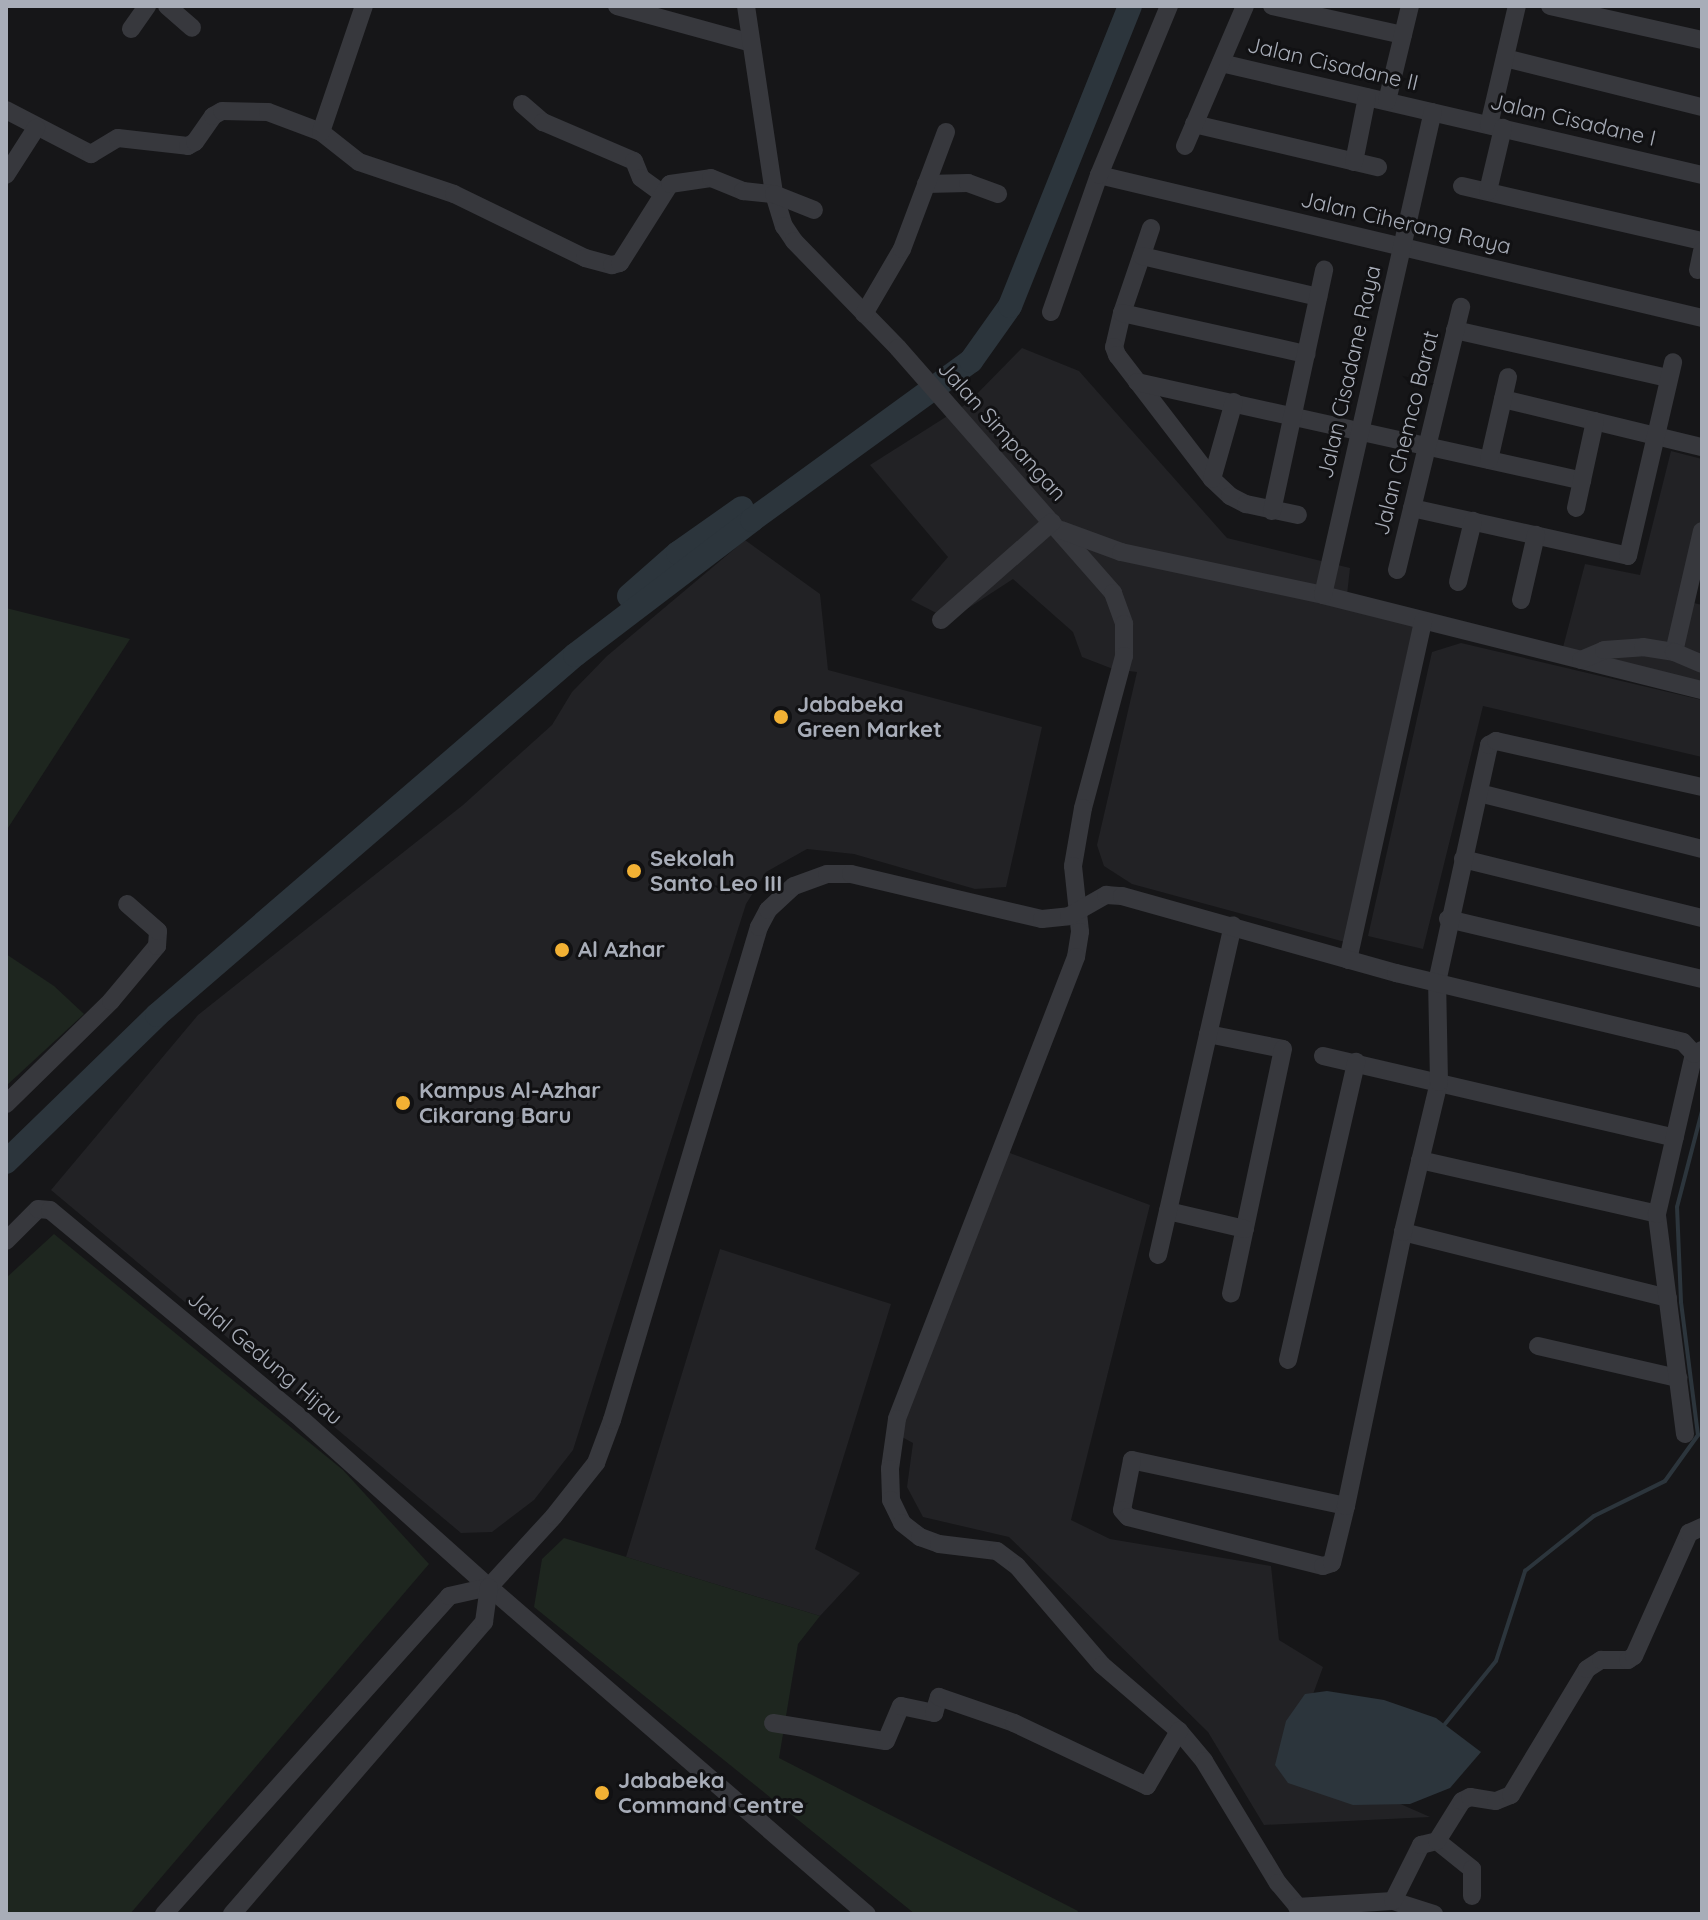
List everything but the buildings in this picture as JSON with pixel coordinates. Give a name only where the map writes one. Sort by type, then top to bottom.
[{"type":"street","points":[[131,29],[147,6]]},
{"type":"street","points":[[167,6],[192,28]]},
{"type":"street","points":[[321,132],[364,6]]},
{"type":"street","points":[[617,6],[751,43]]},
{"type":"street","name":"Jalan Simpangan","points":[[746,6],[774,194],[784,226],[794,241],[898,348],[1113,593],[1124,624],[1124,656],[1076,847],[1073,885],[1080,932],[1076,957],[1047,1039],[897,1419],[890,1469],[891,1500],[902,1523],[920,1537],[939,1544],[997,1551],[1010,1559],[1102,1665],[1179,1731],[1227,1795],[1278,1883],[1300,1910]]},
{"type":"street","points":[[1051,312],[1099,175],[1151,43],[1169,6]]},
{"type":"street","points":[[1185,146],[1245,6]]},
{"type":"street","points":[[1272,6],[1403,35]]},
{"type":"street","points":[[1387,101],[1410,6]]},
{"type":"street","points":[[1488,191],[1505,58],[1517,6]]},
{"type":"street","points":[[1550,6],[1702,40]]},
{"type":"street","points":[[1505,58],[1702,107]]},
{"type":"street","name":"Jalan Cisadane II","points":[[1221,63],[1433,112]]},
{"type":"street","points":[[1354,162],[1367,97]]},
{"type":"street","points":[[522,104],[543,122],[634,161],[641,178],[663,194]]},
{"type":"street","points":[[6,110],[91,154],[118,138],[188,146],[195,142],[213,116],[222,111],[268,112],[321,132],[359,162],[454,194],[585,258],[612,265],[620,263],[670,184],[684,185],[702,177],[743,191],[774,194],[814,210]]},
{"type":"street","name":"Jalan Cisadane I","points":[[1433,112],[1702,175]]},
{"type":"street","name":"Jalan Cisadane Raya","points":[[1323,595],[1433,112]]},
{"type":"street","points":[[1194,124],[1378,167]]},
{"type":"street","points":[[6,175],[36,128]]},
{"type":"street","points":[[864,314],[899,257],[946,132]]},
{"type":"street","name":"Jalan Ciherang Raya","points":[[1099,175],[1702,318]]},
{"type":"street","points":[[926,184],[968,183],[998,194]]},
{"type":"street","points":[[1462,186],[1702,241]]},
{"type":"street","points":[[1151,228],[1122,313],[1114,347],[1212,479],[1239,501],[1298,515]]},
{"type":"street","points":[[1698,270],[1702,251]]},
{"type":"street","points":[[1142,256],[1318,297]]},
{"type":"street","points":[[1272,511],[1324,270]]},
{"type":"street","name":"Jalan Chemco Barat","points":[[1397,570],[1461,307]]},
{"type":"street","points":[[1122,313],[1306,354]]},
{"type":"street","points":[[1412,508],[1628,556],[1671,370],[1455,330]]},
{"type":"street","points":[[1489,460],[1508,377]]},
{"type":"street","points":[[1137,382],[1582,481]]},
{"type":"street","points":[[1503,399],[1702,447]]},
{"type":"street","points":[[1212,479],[1234,402]]},
{"type":"street","points":[[1576,508],[1595,421]]},
{"type":"street","points":[[1458,582],[1473,521]]},
{"type":"street","points":[[941,620],[1055,526],[1121,552],[1323,595],[1702,690]]},
{"type":"street","points":[[1674,652],[1702,531]]},
{"type":"street","points":[[1521,600],[1536,535]]},
{"type":"street","points":[[1348,960],[1423,621]]},
{"type":"street","points":[[1581,660],[1604,650],[1643,647],[1674,652],[1702,664]]},
{"type":"street","points":[[1346,1506],[1132,1460],[1122,1510],[1128,1517],[1323,1566],[1332,1563],[1346,1506],[1403,1232],[1439,1082],[1437,982],[1448,919],[1489,745],[1496,741],[1702,787]]},
{"type":"street","points":[[1479,793],[1702,849]]},
{"type":"street","points":[[1463,859],[1702,918]]},
{"type":"street","points":[[232,1914],[484,1622],[489,1587],[554,1516],[596,1463],[759,927],[768,910],[781,896],[809,879],[851,874],[887,880],[1022,917],[1055,918],[1078,912],[1092,900],[1122,896],[1348,960],[1683,1042],[1698,1052],[1657,1214],[1685,1434]]},
{"type":"street","points":[[6,1104],[111,1001],[157,946],[158,931],[127,904]]},
{"type":"street","points":[[1448,919],[1702,979]]},
{"type":"street","points":[[1158,1255],[1233,925]]},
{"type":"street","points":[[1208,1034],[1283,1049],[1231,1294]]},
{"type":"street","points":[[1323,1056],[1675,1138]]},
{"type":"street","points":[[1288,1360],[1356,1062]]},
{"type":"street","points":[[1420,1160],[1657,1214]]},
{"type":"street","name":"Jalal Gedung Hijau","points":[[6,1241],[38,1209],[50,1210],[296,1414],[489,1587],[867,1914]]},
{"type":"street","points":[[1168,1211],[1245,1229]]},
{"type":"street","points":[[1403,1232],[1668,1298]]},
{"type":"street","points":[[1538,1346],[1678,1378]]},
{"type":"street","points":[[1393,1901],[1421,1845],[1437,1841],[1462,1801],[1470,1797],[1496,1801],[1511,1795],[1587,1669],[1601,1660],[1628,1660],[1634,1656],[1693,1547],[1694,1528],[1702,1527]]},
{"type":"street","points":[[164,1914],[449,1596],[489,1587]]},
{"type":"street","points":[[773,1723],[886,1741],[901,1706],[934,1713],[939,1697],[1001,1718],[1147,1786],[1179,1731]]},
{"type":"street","points":[[1437,1841],[1472,1869],[1472,1896]]},
{"type":"street","points":[[1300,1910],[1393,1901],[1434,1914]]},
{"type":"shaded area","points":[[1022,348],[1079,371],[1227,538],[1350,568],[1347,595],[1422,616],[1345,942],[1132,884],[1104,866],[1097,845],[1137,672],[1113,669],[1082,657],[1073,632],[1013,579],[950,620],[911,600],[948,557],[870,465],[968,403]]},
{"type":"shaded area","points":[[1671,451],[1702,459],[1702,568],[1694,603],[1702,605],[1702,684],[1562,651],[1585,564],[1640,575]]},
{"type":"shaded area","name":"Kampus Al-Azhar Cikarang Baru","points":[[745,540],[820,594],[828,670],[1042,727],[1006,887],[975,889],[854,854],[807,849],[766,872],[746,904],[573,1450],[534,1500],[492,1532],[461,1533],[51,1190],[198,1015],[463,805],[552,725],[572,692],[607,656]]},
{"type":"shaded area","points":[[6,608],[130,639],[6,831]]},
{"type":"shaded area","points":[[1461,643],[1702,700],[1702,757],[1483,706],[1423,949],[1368,936],[1432,652]]},
{"type":"shaded area","points":[[6,954],[54,986],[84,1014],[6,1086]]},
{"type":"shaded area","points":[[999,1149],[1150,1205],[1071,1520],[1110,1539],[1271,1566],[1279,1640],[1323,1667],[1284,1773],[1380,1795],[1430,1817],[1264,1825],[1208,1732],[1009,1537],[923,1517],[907,1487],[913,1443],[889,1430]]},
{"type":"shaded area","points":[[54,1234],[343,1470],[429,1564],[130,1914],[6,1914],[6,1278]]},
{"type":"shaded area","points":[[720,1249],[891,1304],[815,1549],[860,1573],[820,1616],[626,1557]]},
{"type":"shaded area","points":[[564,1538],[820,1616],[798,1644],[779,1758],[1078,1911],[1077,1914],[915,1914],[534,1607],[542,1559]]},
{"type":"shaded area","points":[[1327,1691],[1384,1700],[1436,1718],[1481,1752],[1450,1788],[1410,1804],[1353,1805],[1288,1783],[1275,1765],[1286,1721],[1305,1694]]},
{"type":"waterway","points":[[6,1162],[157,1015],[575,655],[752,520],[971,361],[1010,306],[1130,6]]},
{"type":"waterway","points":[[629,596],[678,553],[742,508]]},
{"type":"waterway","points":[[1445,1724],[1496,1661],[1525,1571],[1594,1516],[1665,1481],[1698,1435],[1681,1302],[1677,1207],[1702,1111]]},
{"type":"place","name":"Jababeka Green Market","points":[[781,717]]},
{"type":"place","name":"Sekolah Santo Leo III","points":[[634,871]]},
{"type":"place","name":"Al Azhar","points":[[562,950]]},
{"type":"place","name":"Kampus Al-Azhar Cikarang Baru","points":[[403,1103]]},
{"type":"place","name":"Jababeka Command Centre","points":[[602,1793]]}]
